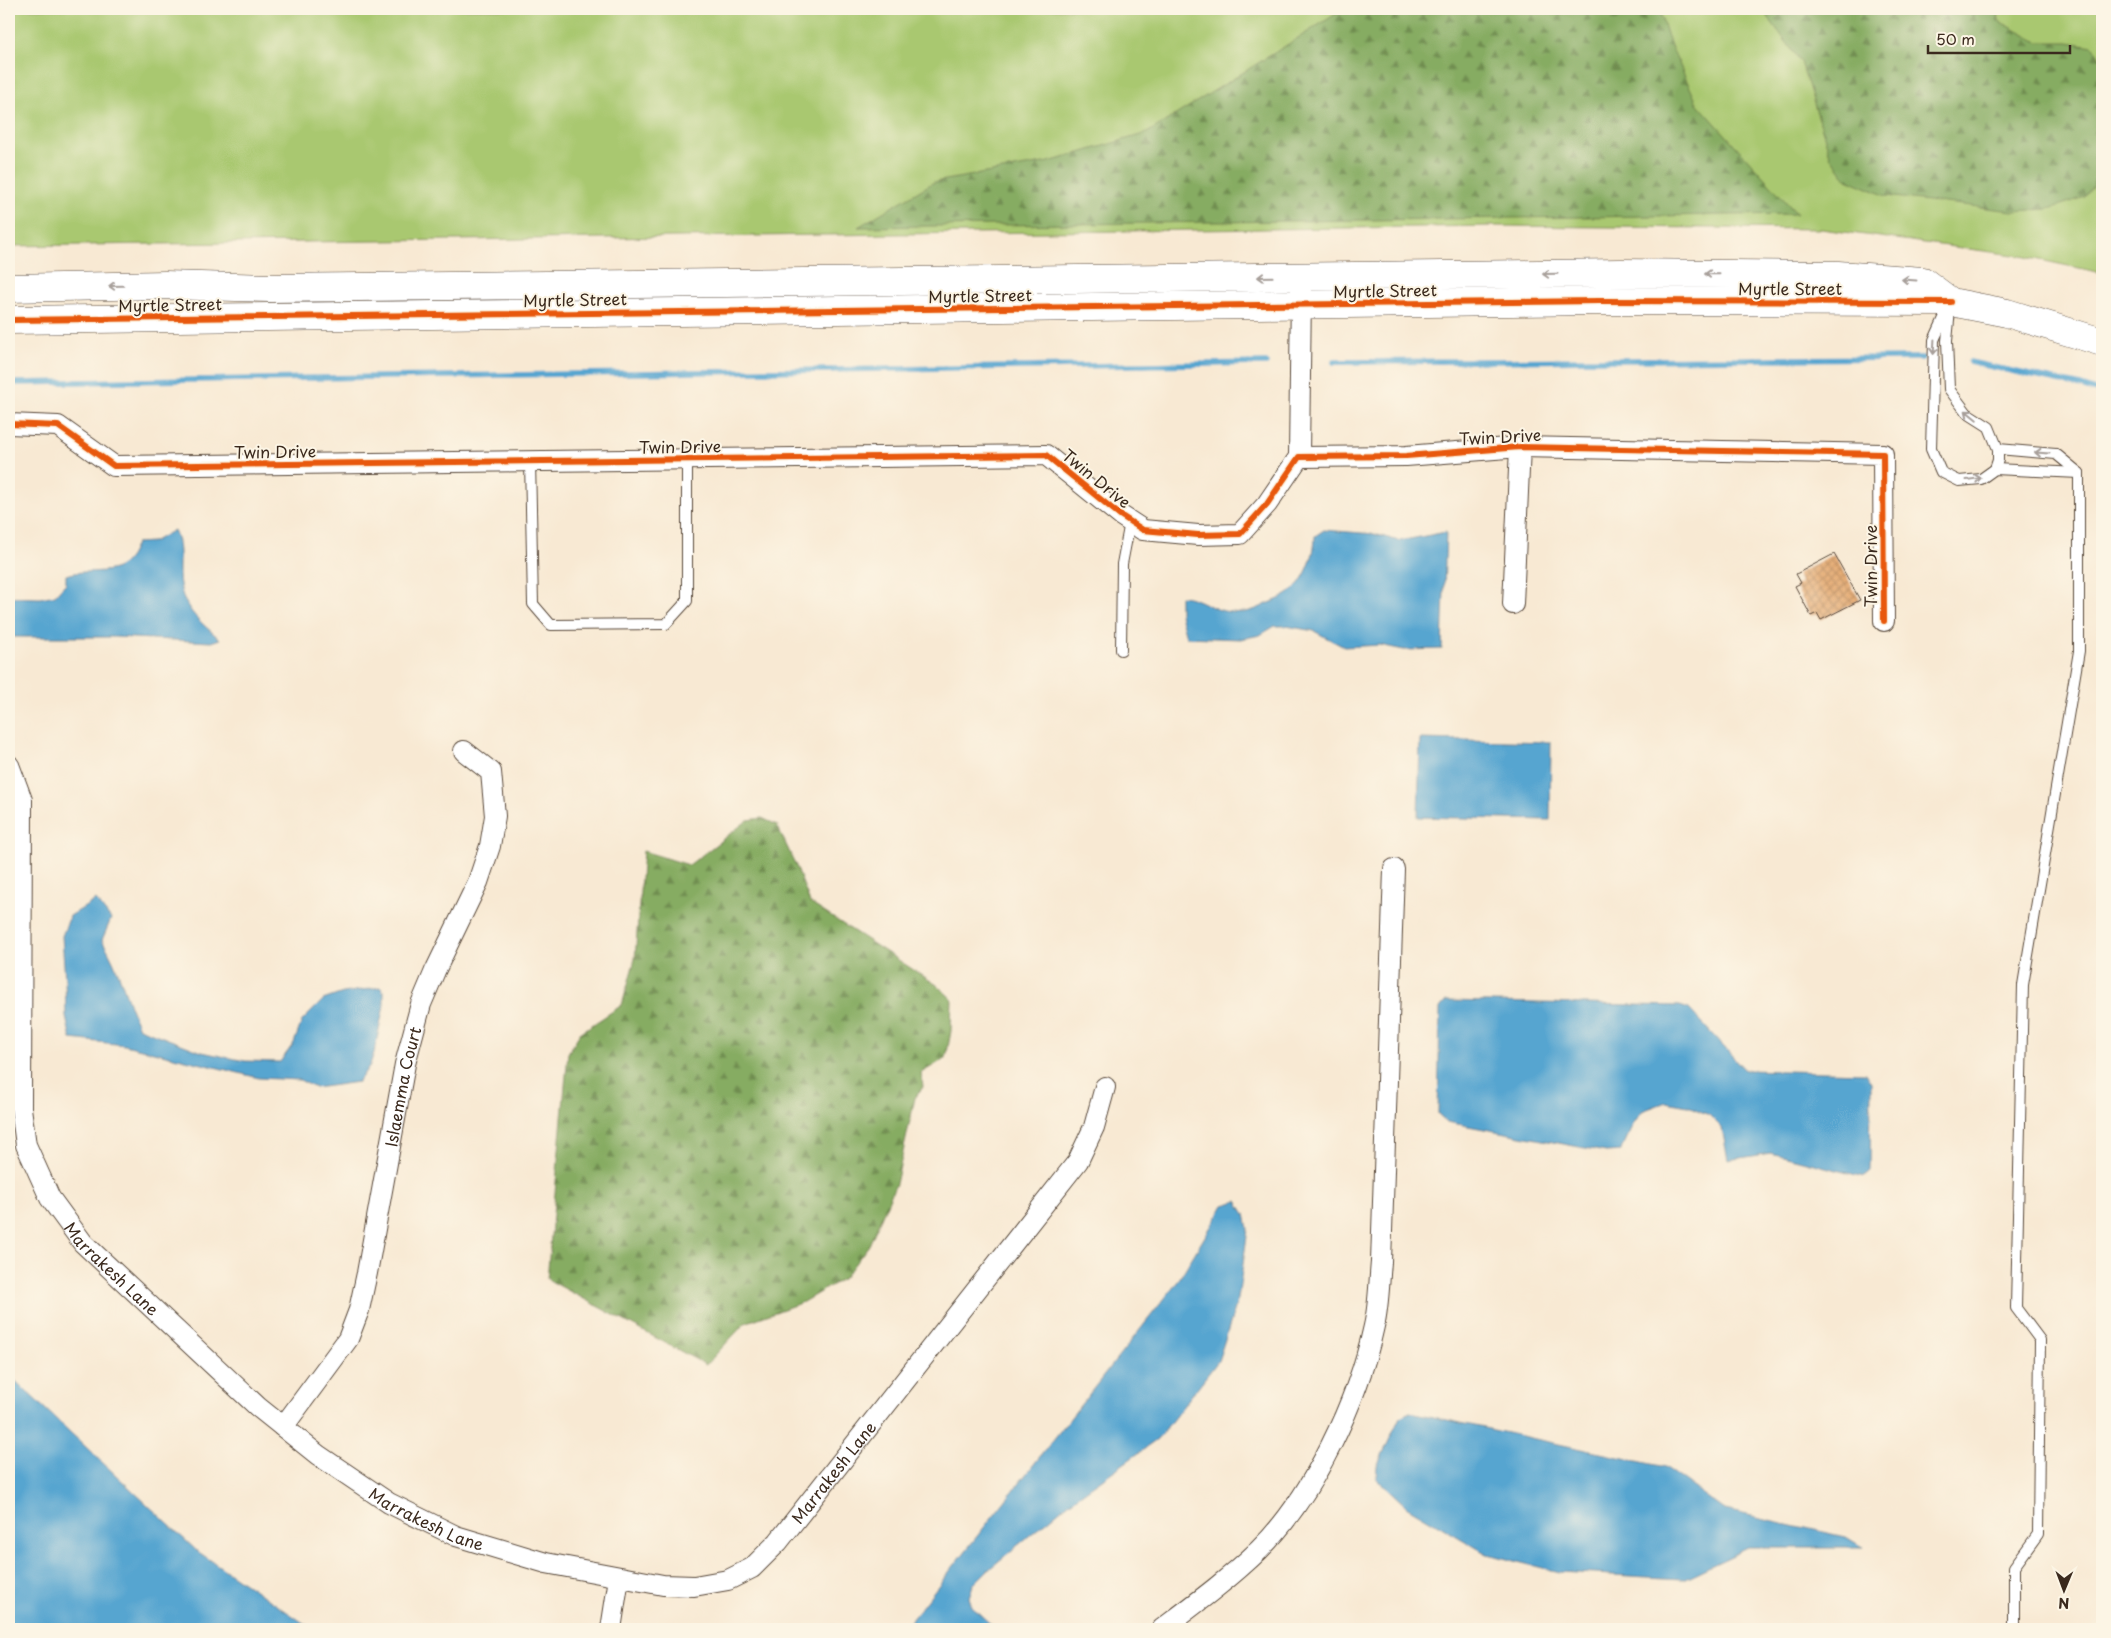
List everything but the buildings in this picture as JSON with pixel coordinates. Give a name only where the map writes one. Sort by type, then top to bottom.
[{"type":"street","name":"Myrtle Street","points":[[9,288],[165,285],[270,288],[1620,273],[1838,275],[1923,281],[1951,302]]},
{"type":"street","points":[[1299,457],[1301,277]]},
{"type":"street","name":"Myrtle Street","points":[[9,320],[1598,300],[1951,302],[2006,313],[2102,342]]},
{"type":"street","name":"Twin Drive","points":[[9,424],[58,426],[114,466],[1046,455],[1130,522],[1143,530],[1198,534],[1240,534],[1267,504],[1299,457],[1406,456],[1520,447],[1884,454],[1884,621]]},
{"type":"street","points":[[1513,604],[1520,447]]},
{"type":"street","name":"Islaemma Court","points":[[284,1427],[348,1339],[359,1310],[405,1064],[421,1004],[478,882],[490,846],[495,816],[491,772],[464,751]]},
{"type":"street","name":"Marrakesh Lane","points":[[9,765],[22,800],[15,1049],[26,1145],[50,1198],[83,1243],[230,1381],[318,1454],[390,1503],[456,1536],[546,1563],[663,1585],[694,1586],[728,1580],[752,1568],[778,1542],[1078,1161],[1094,1127],[1105,1087]]},
{"type":"street","points":[[1162,1629],[1204,1598],[1259,1550],[1291,1512],[1324,1460],[1356,1387],[1374,1326],[1381,1262],[1394,869]]},
{"type":"street","points":[[611,1629],[619,1578]]},
{"type":"lane","points":[[1951,302],[1947,341],[1949,389],[1967,413],[1989,427],[1998,449],[1998,460],[1995,469],[1981,479],[1959,481],[1941,472],[1931,449],[1934,340],[1951,302]]},
{"type":"lane","points":[[1998,449],[2056,454],[2079,473]]},
{"type":"lane","points":[[530,461],[533,604],[551,625],[666,624],[687,601],[687,459]]},
{"type":"lane","points":[[1995,469],[2079,473]]},
{"type":"lane","points":[[2014,1629],[2014,1566],[2038,1534],[2040,1340],[2016,1308],[2023,985],[2079,651],[2079,473]]},
{"type":"lane","points":[[1120,650],[1122,564],[1130,522]]},
{"type":"green space","points":[[9,9],[2102,9],[2102,273],[2021,256],[1821,229],[1496,226],[9,246]]},
{"type":"green space","points":[[1344,9],[1659,9],[1671,46],[1697,103],[1797,214],[858,227],[934,182],[1049,162],[1147,133]]},
{"type":"green space","points":[[1762,9],[1998,9],[1999,21],[2038,42],[2068,42],[2093,46],[2102,61],[2102,172],[2085,197],[2049,209],[2013,211],[1886,196],[1847,179],[1831,158],[1801,62]]},
{"type":"green space","points":[[762,818],[777,825],[796,866],[810,903],[937,985],[952,999],[951,1031],[946,1058],[921,1073],[923,1087],[915,1098],[896,1184],[869,1245],[844,1278],[803,1302],[745,1323],[706,1365],[547,1279],[568,1053],[580,1033],[622,1005],[635,959],[643,851],[689,865],[748,820]]},
{"type":"water","points":[[174,530],[179,554],[179,581],[185,601],[196,617],[220,639],[211,642],[115,637],[9,637],[9,597],[40,598],[55,595],[66,583],[66,575],[107,571],[116,568],[124,564],[136,543],[153,542]]},
{"type":"water","points":[[1324,530],[1374,534],[1399,541],[1446,532],[1442,649],[1404,650],[1380,645],[1344,647],[1314,631],[1286,626],[1275,626],[1260,635],[1241,639],[1186,637],[1180,614],[1180,596],[1193,598],[1224,611],[1236,612],[1254,610],[1278,599],[1294,589],[1304,576],[1311,560],[1315,536]]},
{"type":"water","points":[[1420,739],[1551,742],[1550,820],[1418,817]]},
{"type":"water","points":[[96,900],[111,919],[102,940],[118,972],[139,1028],[202,1052],[245,1061],[280,1062],[294,1043],[302,1021],[323,1000],[343,993],[381,987],[384,993],[384,1006],[370,1065],[358,1082],[315,1088],[300,1080],[259,1078],[125,1045],[71,1039],[66,1017],[62,936],[70,916]]},
{"type":"water","points":[[1446,1001],[1680,1006],[1689,1009],[1745,1070],[1865,1073],[1871,1083],[1870,1172],[1864,1177],[1771,1153],[1728,1160],[1722,1128],[1709,1115],[1688,1106],[1666,1102],[1642,1111],[1634,1123],[1621,1151],[1606,1152],[1447,1122],[1438,1114],[1440,1008]]},
{"type":"water","points":[[1237,1201],[1245,1214],[1248,1229],[1238,1299],[1218,1361],[1157,1440],[1070,1502],[988,1570],[973,1585],[969,1597],[972,1607],[996,1629],[904,1629],[1176,1284],[1224,1205]]},
{"type":"water","points":[[9,1375],[197,1551],[305,1624],[317,1629],[9,1629]]},
{"type":"water","points":[[1410,1412],[1665,1467],[1725,1510],[1846,1537],[1864,1548],[1748,1548],[1683,1579],[1559,1572],[1487,1554],[1406,1506],[1376,1478],[1377,1466],[1400,1417]]},
{"type":"waterway","points":[[1334,362],[1922,358]]},
{"type":"waterway","points":[[1970,362],[2081,386],[2102,393]]},
{"type":"waterway","points":[[9,383],[1266,363]]},
{"type":"cycle path","points":[[9,320],[1599,301],[1951,302]]},
{"type":"cycle path","points":[[9,424],[58,426],[114,466],[1046,455],[1120,515],[1143,530],[1198,535],[1240,534],[1267,504],[1299,457],[1406,456],[1520,447],[1883,454],[1884,621]]}]
